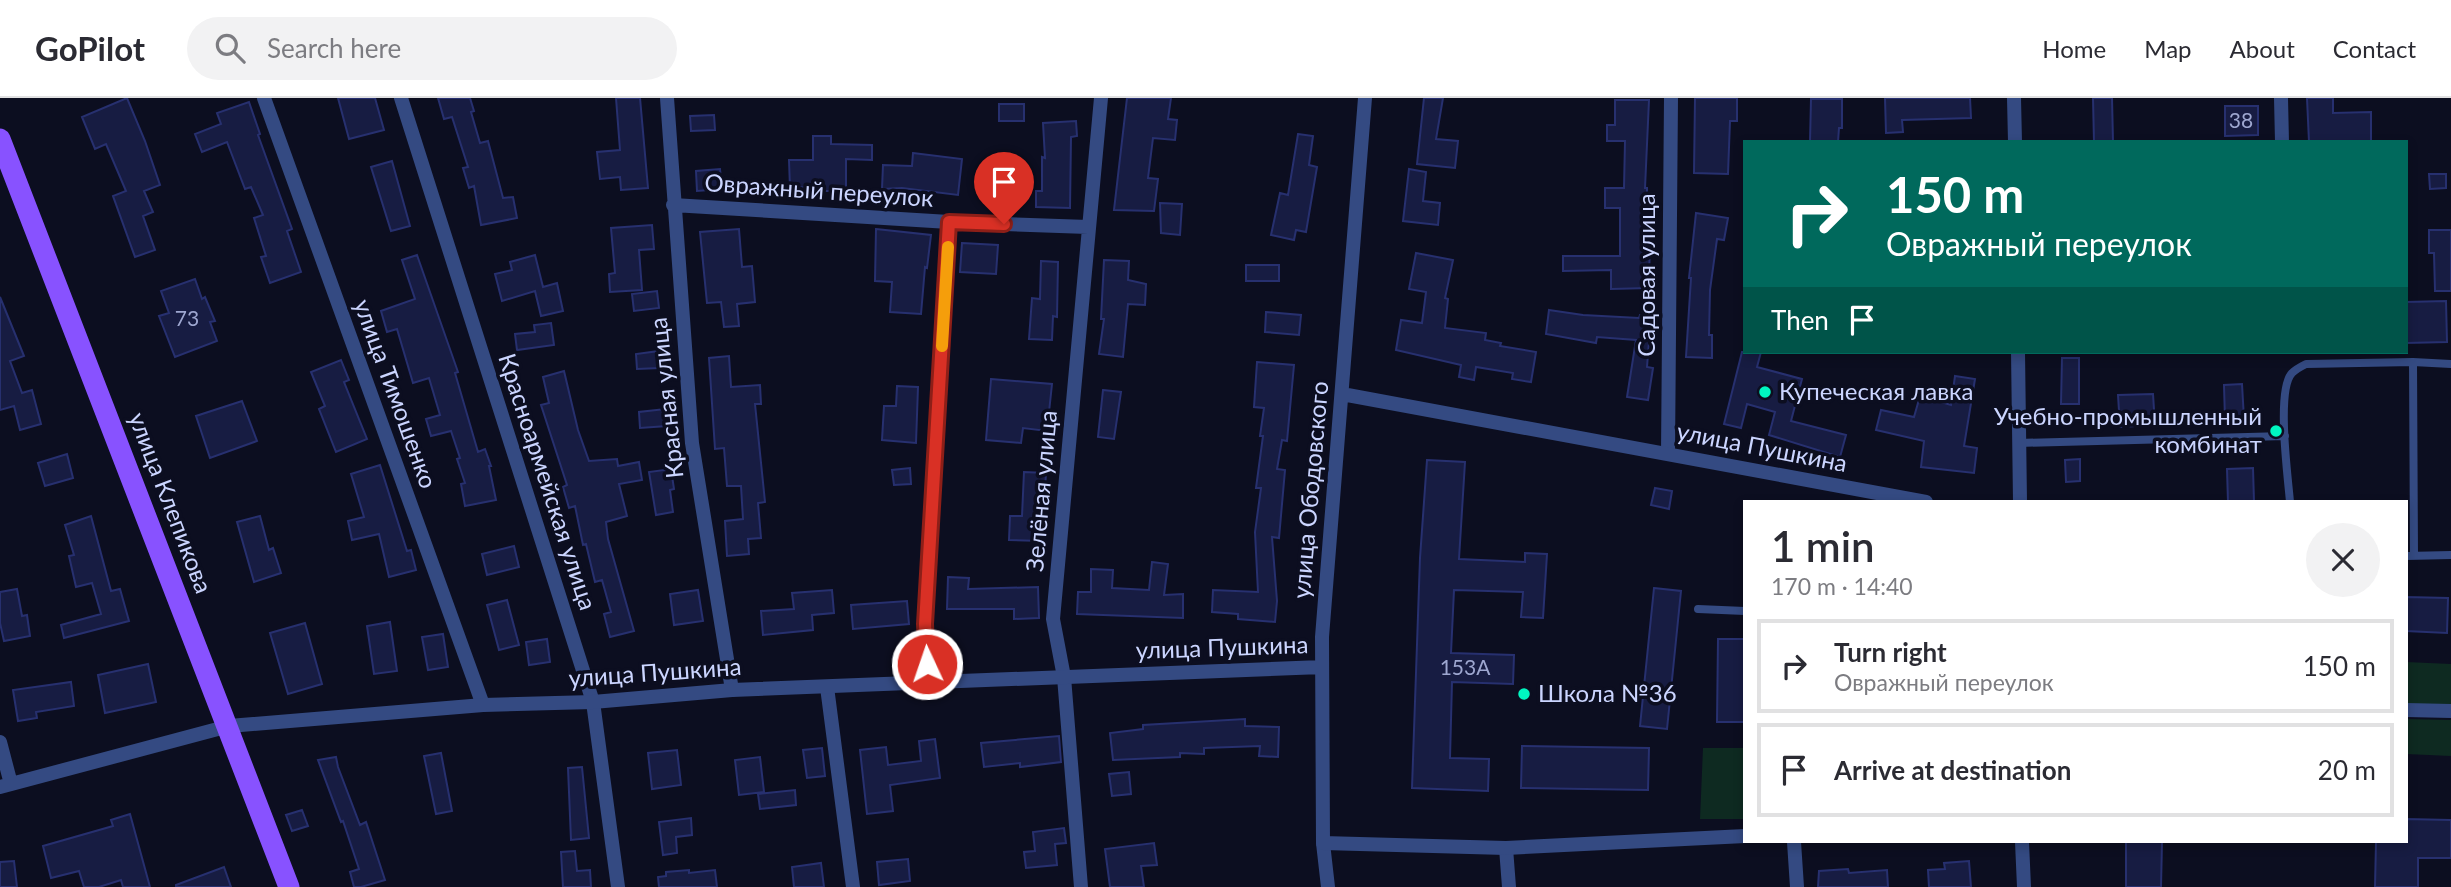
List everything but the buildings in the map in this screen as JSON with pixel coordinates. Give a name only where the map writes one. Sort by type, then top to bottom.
[{"type":"main road","name":"улица Клепикова","points":[[0,139],[289,887]]},
{"type":"street","name":"улица Тимошенко","points":[[264,98],[483,705]]},
{"type":"street","name":"Красноармейская улица","points":[[401,98],[593,702],[618,887]]},
{"type":"street","name":"Красная улица","points":[[667,98],[692,443],[733,690]]},
{"type":"street","name":"Зелёная улица","points":[[1081,887],[1064,677],[1053,619],[1101,98]]},
{"type":"street","name":"улица Ободовского","points":[[1328,887],[1323,843],[1322,637],[1365,98]]},
{"type":"street","name":"Садовая улица","points":[[1668,453],[1671,98]]},
{"type":"street","points":[[2014,98],[2015,140]]},
{"type":"street","points":[[2281,98],[2282,140]]},
{"type":"street","name":"Овражный переулок","points":[[673,205],[949,222],[1088,227]]},
{"type":"street","points":[[928,683],[925,624],[949,222]]},
{"type":"street","points":[[2018,354],[2020,500]]},
{"type":"street","name":"улица Пушкина","points":[[1342,394],[1915,500]]},
{"type":"street","name":"улица Пушкина","points":[[5,786],[229,726],[483,705],[593,702],[733,690],[1322,667]]},
{"type":"street","points":[[827,687],[853,887]]},
{"type":"street","points":[[2408,710],[2451,711]]},
{"type":"street","points":[[0,741],[5,786]]},
{"type":"street","points":[[1323,843],[1506,848],[1743,836]]},
{"type":"street","points":[[1794,843],[1797,887]]},
{"type":"street","points":[[2022,843],[2024,887]]},
{"type":"street","points":[[1506,848],[1509,887]]},
{"type":"lane","points":[[2413,362],[2410,556],[2451,555]]},
{"type":"lane","points":[[2290,500],[2284,390],[2291,373],[2306,364],[2451,364]]},
{"type":"lane","points":[[2019,443],[2285,436]]},
{"type":"lane","points":[[1698,609],[1743,611]]},
{"type":"green space","points":[[2408,662],[2451,664],[2451,705],[2408,704]]},
{"type":"green space","points":[[2408,719],[2451,720],[2451,756],[2408,754]]},
{"type":"green space","points":[[1703,748],[1743,748],[1743,819],[1700,819]]},
{"type":"slow traffic","points":[[942,346],[948,247]]},
{"type":"place","name":"Купеческая лавка","points":[[1765,392]]},
{"type":"place","name":"Учебно-промышленный комбинат","points":[[2276,431]]},
{"type":"place","name":"Школа №36","points":[[1524,694]]},
{"type":"route","points":[[927,664],[925,624],[949,222],[1004,224]]}]
